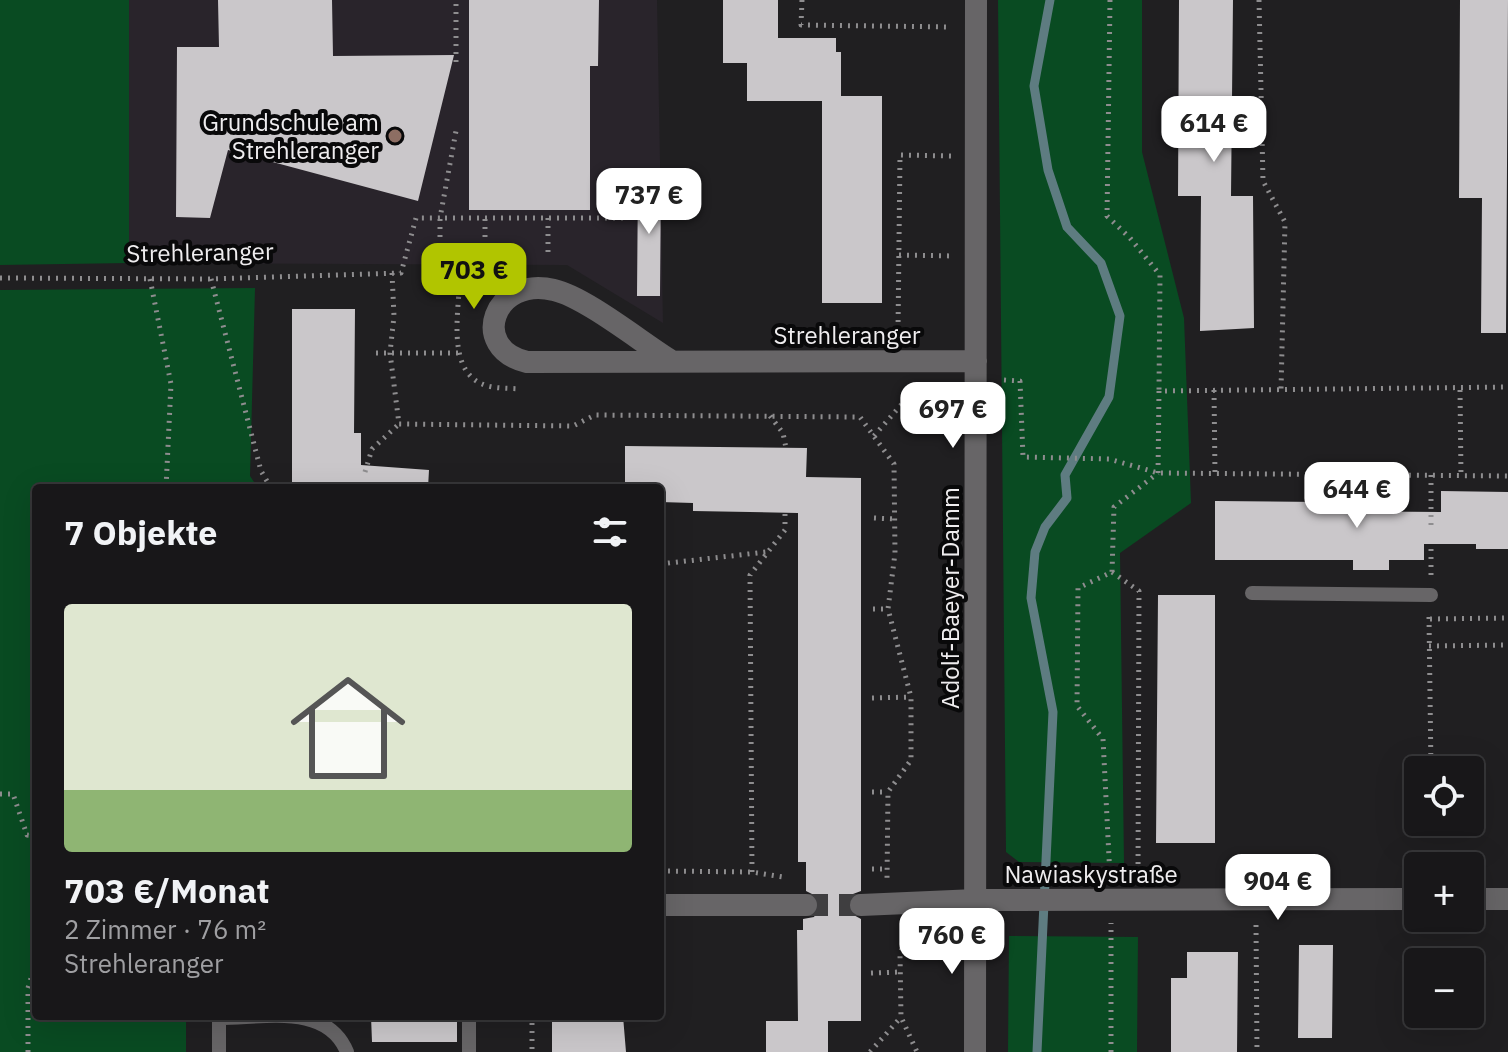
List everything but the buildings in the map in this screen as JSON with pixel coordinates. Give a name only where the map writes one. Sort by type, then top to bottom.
[{"type":"street","name":"Adolf-Baeyer-Damm","points":[[975,1052],[976,0]]},
{"type":"street","name":"Strehleranger","points":[[670,360],[557,290],[527,288],[512,292],[503,300],[494,325],[499,346],[515,359],[648,364],[670,360],[976,361]]},
{"type":"street","name":"Nawiaskystraße","points":[[861,905],[976,900],[1404,899]]},
{"type":"street","points":[[1484,899],[1508,899]]},
{"type":"street","points":[[664,905],[806,905]]},
{"type":"lane","points":[[1252,593],[1431,595]]},
{"type":"lane","points":[[219,1020],[219,1052]]},
{"type":"lane","points":[[319,1020],[340,1035],[347,1052]]},
{"type":"lane","points":[[469,1020],[469,1052]]},
{"type":"path","points":[[456,0],[456,62]]},
{"type":"path","points":[[802,0],[801,25],[976,28]]},
{"type":"path","points":[[1110,0],[1107,216],[1130,238],[1160,275],[1158,473]]},
{"type":"path","points":[[1259,0],[1263,181],[1285,222],[1281,390]]},
{"type":"path","points":[[440,253],[440,218],[456,131]]},
{"type":"path","points":[[898,330],[900,155],[976,156]]},
{"type":"path","name":"Strehleranger","points":[[0,278],[211,279],[401,273],[416,218],[440,218]]},
{"type":"path","points":[[440,218],[626,218]]},
{"type":"path","points":[[485,218],[485,253]]},
{"type":"path","points":[[548,218],[548,253]]},
{"type":"path","points":[[899,255],[976,256]]},
{"type":"path","points":[[392,273],[394,316],[390,353],[399,424]]},
{"type":"path","points":[[150,279],[171,384],[166,484]]},
{"type":"path","points":[[211,279],[261,471],[269,484]]},
{"type":"path","points":[[376,353],[459,353]]},
{"type":"path","points":[[1004,380],[1020,381],[1023,457],[1109,459],[1158,473],[1508,476]]},
{"type":"path","points":[[1159,391],[1460,390],[1508,387]]},
{"type":"path","points":[[874,436],[914,390]]},
{"type":"path","points":[[1214,390],[1215,474]]},
{"type":"path","points":[[1460,390],[1461,475]]},
{"type":"path","points":[[365,472],[372,449],[399,424],[573,426],[595,415],[860,417],[894,464],[895,553],[888,609],[911,697],[911,760],[888,792],[887,904]]},
{"type":"path","points":[[770,416],[783,433],[786,448]]},
{"type":"path","points":[[1112,572],[1114,507],[1158,473]]},
{"type":"path","points":[[1431,475],[1431,526]]},
{"type":"path","points":[[752,872],[750,575],[785,530],[785,513]]},
{"type":"path","points":[[874,518],[895,519]]},
{"type":"path","points":[[1431,544],[1431,756]]},
{"type":"path","points":[[664,564],[768,552]]},
{"type":"path","points":[[1111,1052],[1112,900],[1103,739],[1077,706],[1078,588],[1112,572]]},
{"type":"path","points":[[1112,572],[1139,591],[1138,900]]},
{"type":"path","points":[[873,609],[888,609]]},
{"type":"path","points":[[1429,619],[1506,618]]},
{"type":"path","points":[[1429,646],[1508,645]]},
{"type":"path","points":[[872,698],[911,697]]},
{"type":"path","points":[[872,792],[888,792]]},
{"type":"path","points":[[0,794],[13,794],[27,835],[32,836]]},
{"type":"path","points":[[872,869],[887,869]]},
{"type":"path","points":[[664,871],[752,872],[793,878]]},
{"type":"path","points":[[1256,899],[1257,1052]]},
{"type":"path","points":[[917,1052],[901,1017],[900,954],[918,903]]},
{"type":"path","points":[[871,973],[900,972]]},
{"type":"path","points":[[28,1052],[28,988],[32,975]]},
{"type":"path","points":[[870,1052],[901,1017]]},
{"type":"path","points":[[532,1020],[532,1049]]},
{"type":"shaded area","name":"Grundschule am Strehleranger","points":[[129,0],[657,0],[663,323],[567,265],[129,263]]},
{"type":"green space","points":[[0,0],[129,0],[129,263],[0,265]]},
{"type":"green space","points":[[998,0],[1142,0],[1142,152],[1184,318],[1191,503],[1120,553],[1124,863],[1019,862],[1006,852]]},
{"type":"green space","points":[[255,288],[250,476],[255,484],[32,484],[32,1020],[186,1020],[186,1052],[0,1052],[0,290]]},
{"type":"green space","points":[[1009,936],[1138,937],[1137,1052],[1008,1052]]},
{"type":"waterway","points":[[1037,1052],[1053,712],[1031,598],[1035,552],[1045,527],[1067,498],[1065,475],[1109,397],[1120,316],[1101,263],[1067,227],[1048,170],[1034,86],[1050,0]]},
{"type":"tunnel","points":[[806,905],[861,905]]},
{"type":"place","name":"Grundschule am Strehleranger","points":[[395,136]]}]
